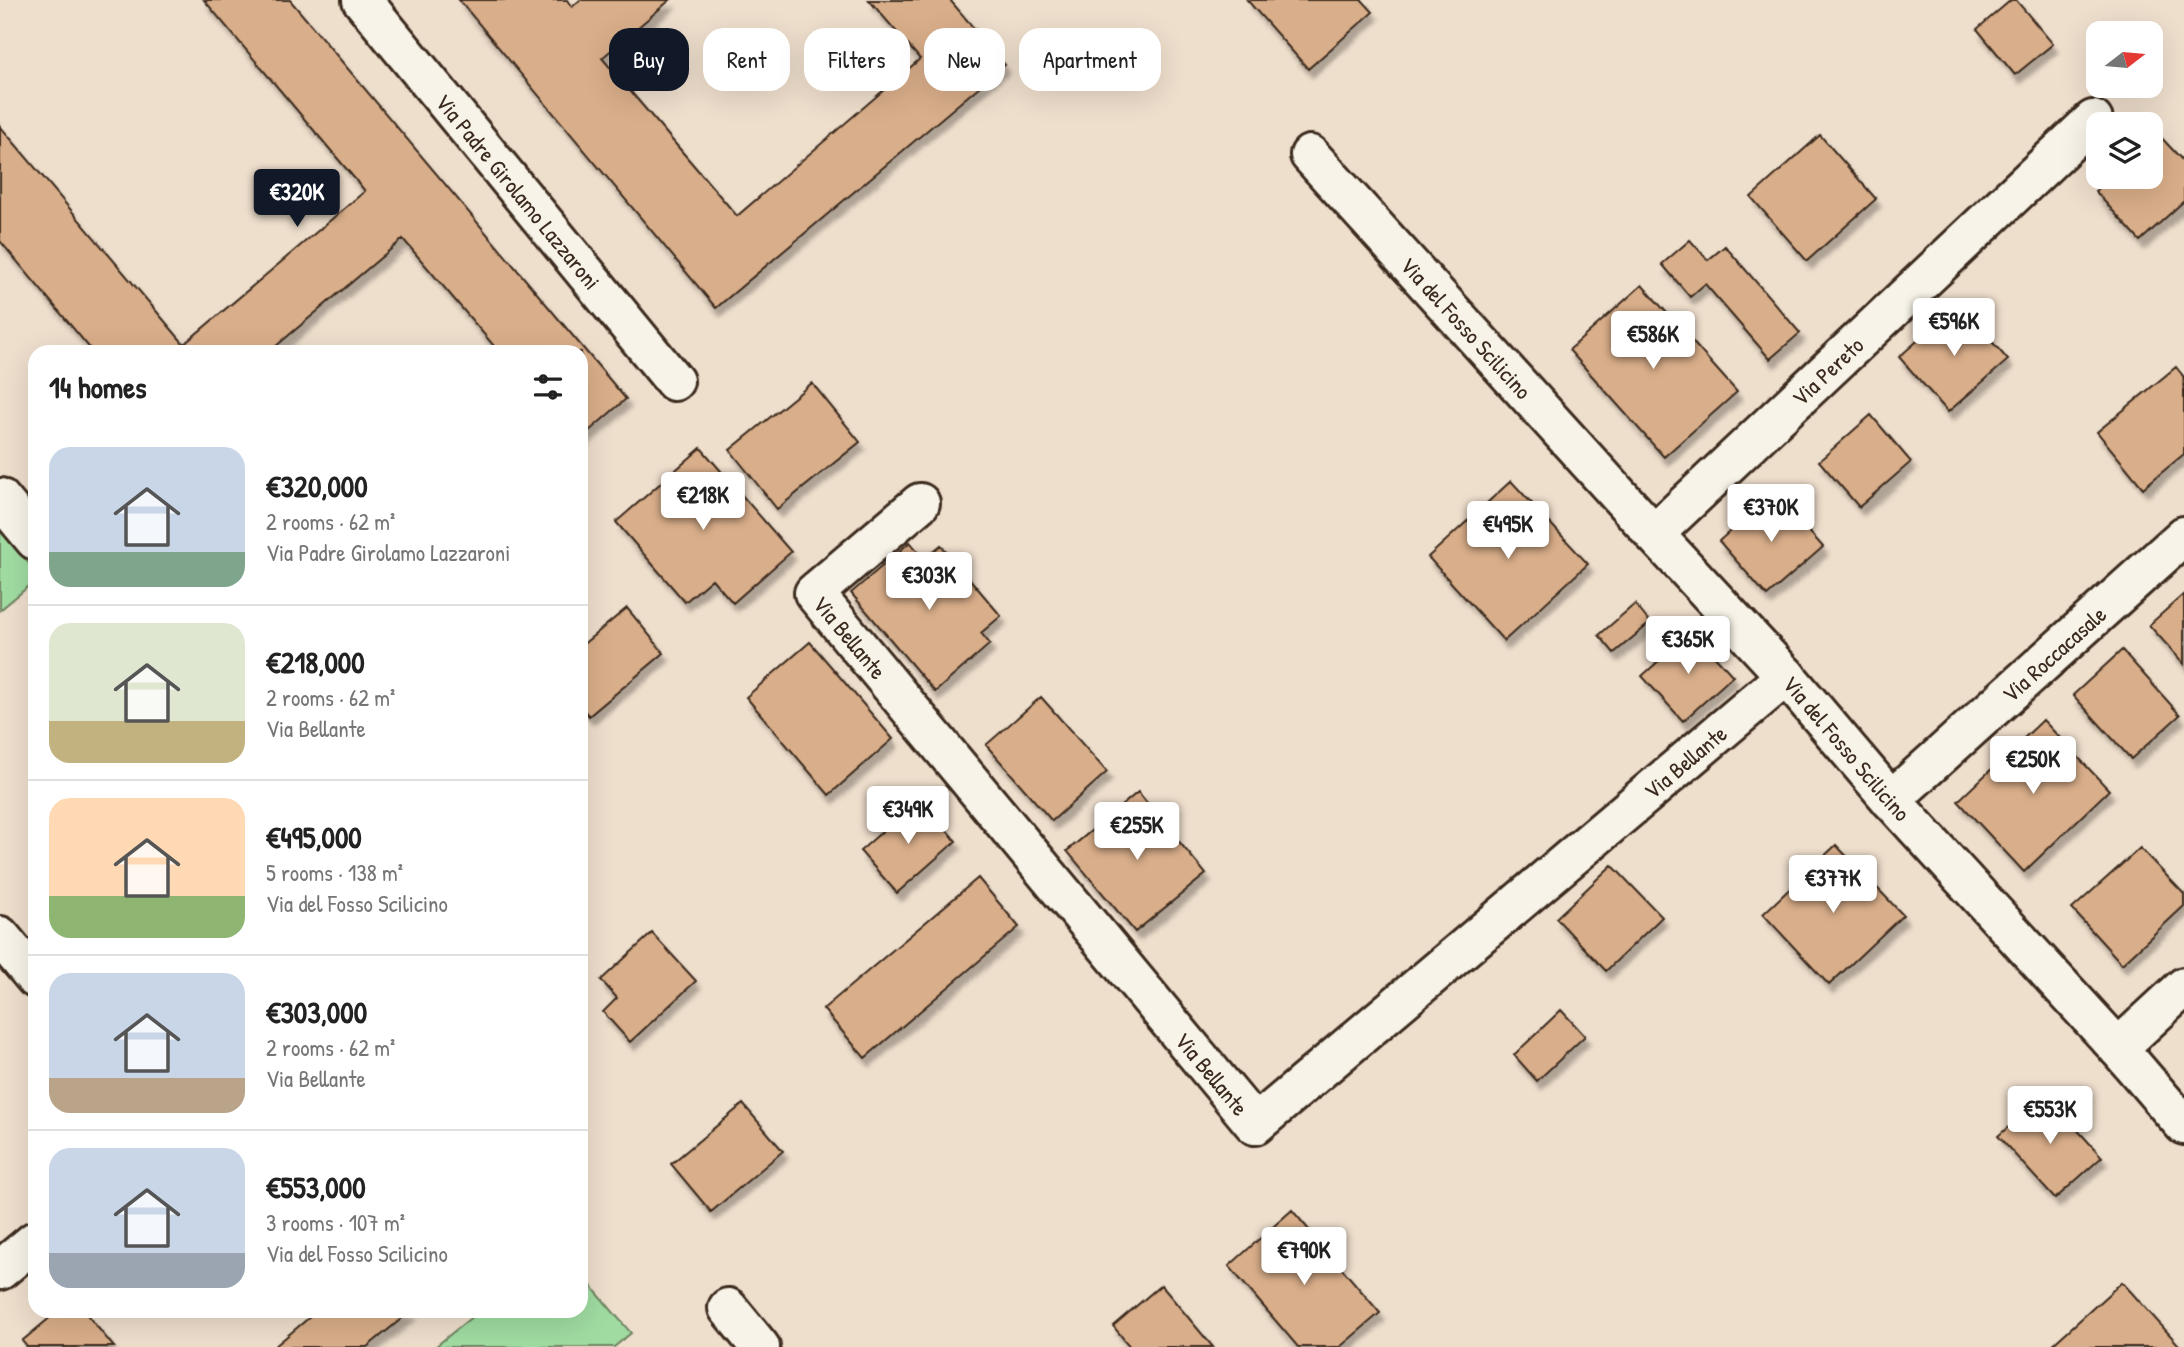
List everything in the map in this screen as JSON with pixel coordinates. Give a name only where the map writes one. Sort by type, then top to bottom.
[{"type":"street","name":"Via Padre Girolamo Lazzaroni","points":[[362,0],[674,381]]},
{"type":"street","name":"Via Pereto","points":[[1654,534],[2086,127]]},
{"type":"street","name":"Via del Fosso Scilicino","points":[[1310,155],[1786,676],[1891,800],[2118,1048],[2184,1125]]},
{"type":"street","points":[[0,498],[28,532]]},
{"type":"street","name":"Via Bellante","points":[[920,503],[814,593],[1255,1125],[1786,676]]},
{"type":"street","name":"Via Roccacasale","points":[[1891,800],[2184,536]]},
{"type":"street","points":[[0,936],[28,970]]},
{"type":"street","points":[[2118,1048],[2184,986]]},
{"type":"street","points":[[0,1270],[28,1247]]},
{"type":"street","points":[[728,1308],[760,1347]]},
{"type":"green space","points":[[0,528],[28,562],[28,587],[0,610]]},
{"type":"green space","points":[[588,1282],[631,1333],[614,1347],[435,1347],[470,1318],[588,1318]]},
{"type":"building","points":[[204,0],[290,0],[581,345],[493,345],[403,239],[277,345],[87,345],[0,241],[0,126],[184,344],[365,191]]},
{"type":"building","points":[[459,0],[567,0],[572,7],[580,0],[670,0],[637,28],[609,28],[609,52],[602,58],[609,66],[609,91],[630,91],[737,216],[883,91],[910,91],[910,68],[920,59],[910,47],[910,28],[893,28],[869,0],[950,0],[974,28],[924,28],[924,91],[974,91],[716,308]]},
{"type":"building","points":[[1247,0],[1362,0],[1373,12],[1308,69]]},
{"type":"building","points":[[2011,0],[2016,0],[2053,44],[2015,75],[1977,29]]},
{"type":"building","points":[[1820,135],[1876,199],[1807,261],[1751,197]]},
{"type":"building","points":[[2163,139],[2184,162],[2184,201],[2140,241],[2095,191],[2163,189]]},
{"type":"building","points":[[1690,240],[1708,260],[1725,246],[1800,333],[1770,359],[1705,284],[1690,297],[1662,264]]},
{"type":"building","points":[[1642,285],[1737,392],[1664,457],[1569,350]]},
{"type":"building","points":[[1959,304],[2008,360],[1948,412],[1899,357]]},
{"type":"building","points":[[588,354],[626,399],[588,432]]},
{"type":"building","points":[[2176,367],[2184,377],[2184,454],[2143,488],[2097,432]]},
{"type":"building","points":[[812,383],[860,442],[777,509],[730,450]]},
{"type":"building","points":[[1871,415],[1911,462],[1859,507],[1819,461]]},
{"type":"building","points":[[701,448],[791,552],[733,603],[712,579],[685,602],[616,522]]},
{"type":"building","points":[[1511,481],[1588,564],[1504,641],[1428,557]]},
{"type":"building","points":[[1774,492],[1823,547],[1767,596],[1719,541]]},
{"type":"building","points":[[910,542],[924,559],[941,545],[1001,616],[981,633],[990,644],[935,692],[851,593]]},
{"type":"building","points":[[2184,594],[2184,664],[2149,625]]},
{"type":"building","points":[[1635,604],[1650,623],[1614,653],[1599,635]]},
{"type":"building","points":[[627,608],[664,653],[589,716],[588,640]]},
{"type":"building","points":[[1692,631],[1733,676],[1683,721],[1642,676]]},
{"type":"building","points":[[810,642],[893,739],[829,795],[746,697]]},
{"type":"building","points":[[2122,650],[2180,715],[2131,759],[2073,695]]},
{"type":"building","points":[[1041,697],[1107,772],[1052,821],[986,745]]},
{"type":"building","points":[[2043,720],[2109,790],[2024,872],[1958,801]]},
{"type":"building","points":[[1138,792],[1206,874],[1135,932],[1067,851]]},
{"type":"building","points":[[919,799],[956,841],[897,893],[860,851]]},
{"type":"building","points":[[1836,845],[1903,915],[1829,985],[1763,914]]},
{"type":"building","points":[[2140,848],[2184,894],[2184,906],[2122,964],[2072,909]]},
{"type":"building","points":[[1612,865],[1662,917],[1606,971],[1556,918]]},
{"type":"building","points":[[978,878],[1019,927],[865,1058],[823,1009]]},
{"type":"building","points":[[652,933],[696,981],[630,1042],[603,1012],[617,998],[601,980]]},
{"type":"building","points":[[1561,1010],[1585,1036],[1537,1081],[1514,1055]]},
{"type":"building","points":[[2045,1094],[2102,1157],[2055,1199],[1998,1136]]},
{"type":"building","points":[[743,1104],[783,1151],[711,1212],[671,1164]]},
{"type":"building","points":[[1292,1210],[1380,1313],[1340,1347],[1298,1347],[1229,1266]]},
{"type":"building","points":[[2122,1282],[2179,1345],[2050,1347]]},
{"type":"building","points":[[1161,1285],[1213,1347],[1130,1347],[1113,1326]]},
{"type":"building","points":[[50,1318],[90,1318],[114,1347],[27,1347],[22,1341]]},
{"type":"building","points":[[309,1318],[402,1318],[367,1347],[274,1347]]}]
